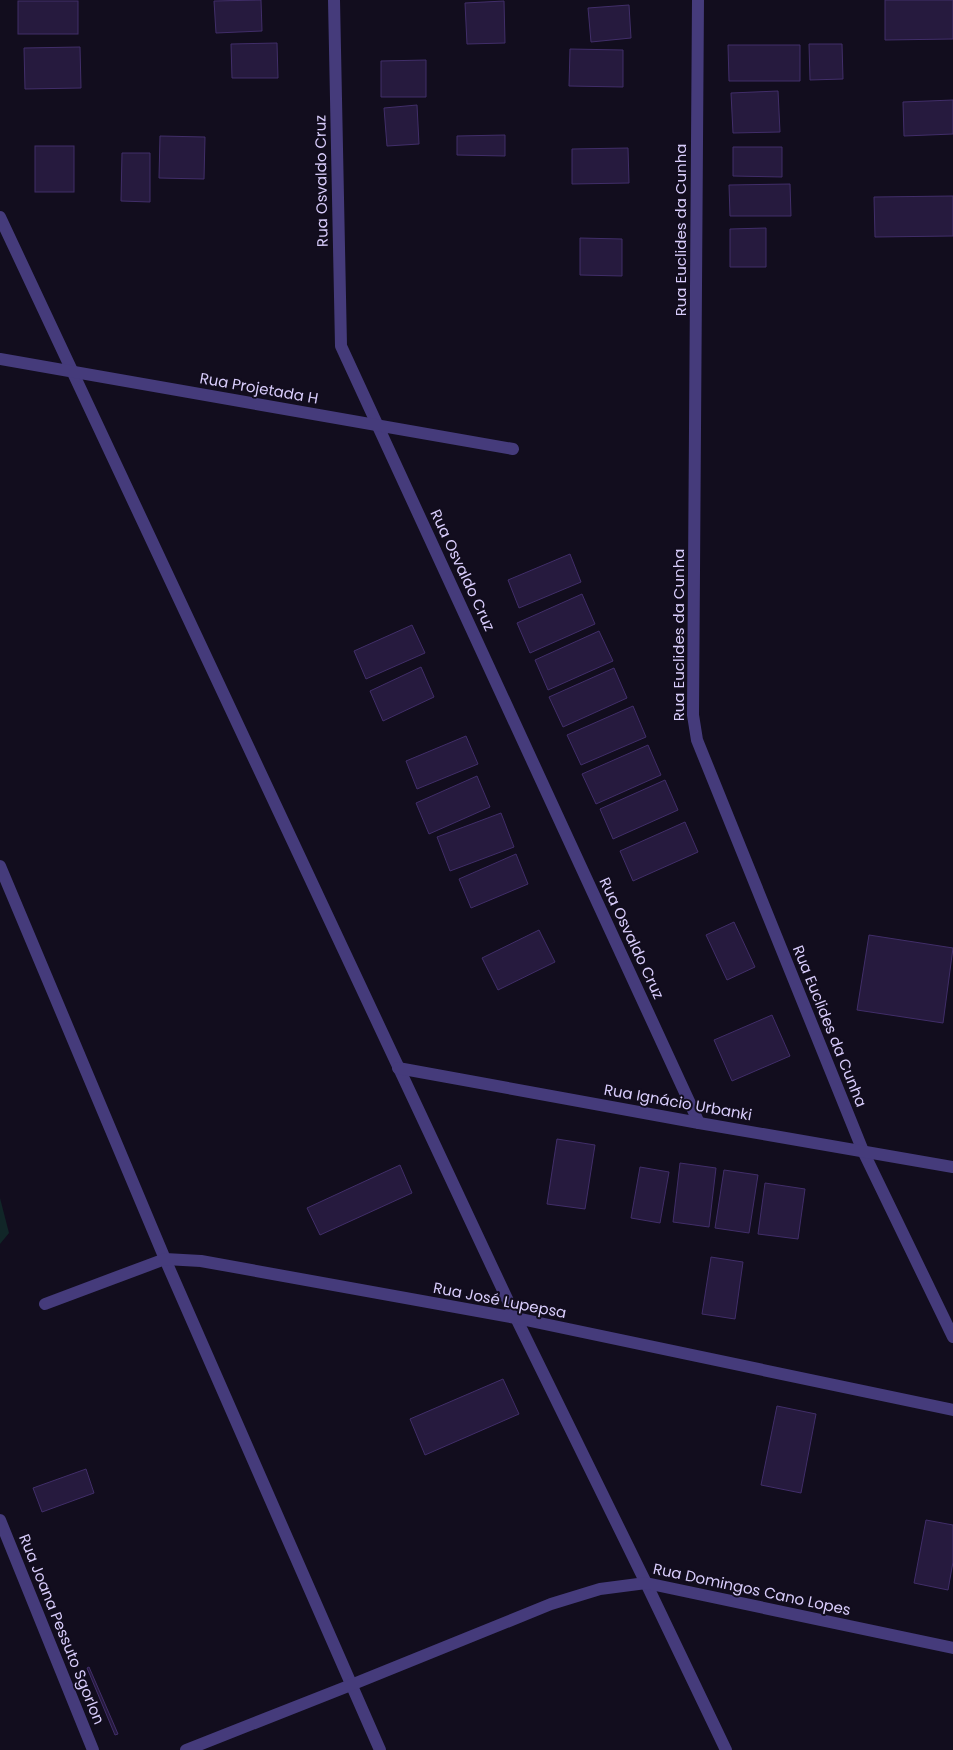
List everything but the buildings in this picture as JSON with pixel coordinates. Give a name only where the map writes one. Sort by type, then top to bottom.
[{"type":"street","name":"Rua Osvaldo Cruz","points":[[334,0],[341,346],[699,1123]]},
{"type":"street","name":"Rua Euclides da Cunha","points":[[698,0],[693,715],[697,740],[863,1150],[953,1336]]},
{"type":"street","points":[[0,217],[516,1318],[726,1750]]},
{"type":"street","name":"Rua Projetada H","points":[[0,358],[513,449]]},
{"type":"street","points":[[0,866],[165,1259],[380,1750]]},
{"type":"street","name":"Rua Ignácio Urbanki","points":[[398,1068],[953,1167]]},
{"type":"street","name":"Rua José Lupepsa","points":[[45,1304],[165,1259],[201,1261],[516,1318],[953,1410]]},
{"type":"street","name":"Rua Joana Pessuto Sgorlon","points":[[0,1520],[93,1750]]},
{"type":"street","name":"Rua Domingos Cano Lopes","points":[[186,1750],[352,1686],[551,1604],[600,1589],[646,1583],[953,1648]]},
{"type":"green space","points":[[0,1198],[9,1233],[0,1244]]}]
